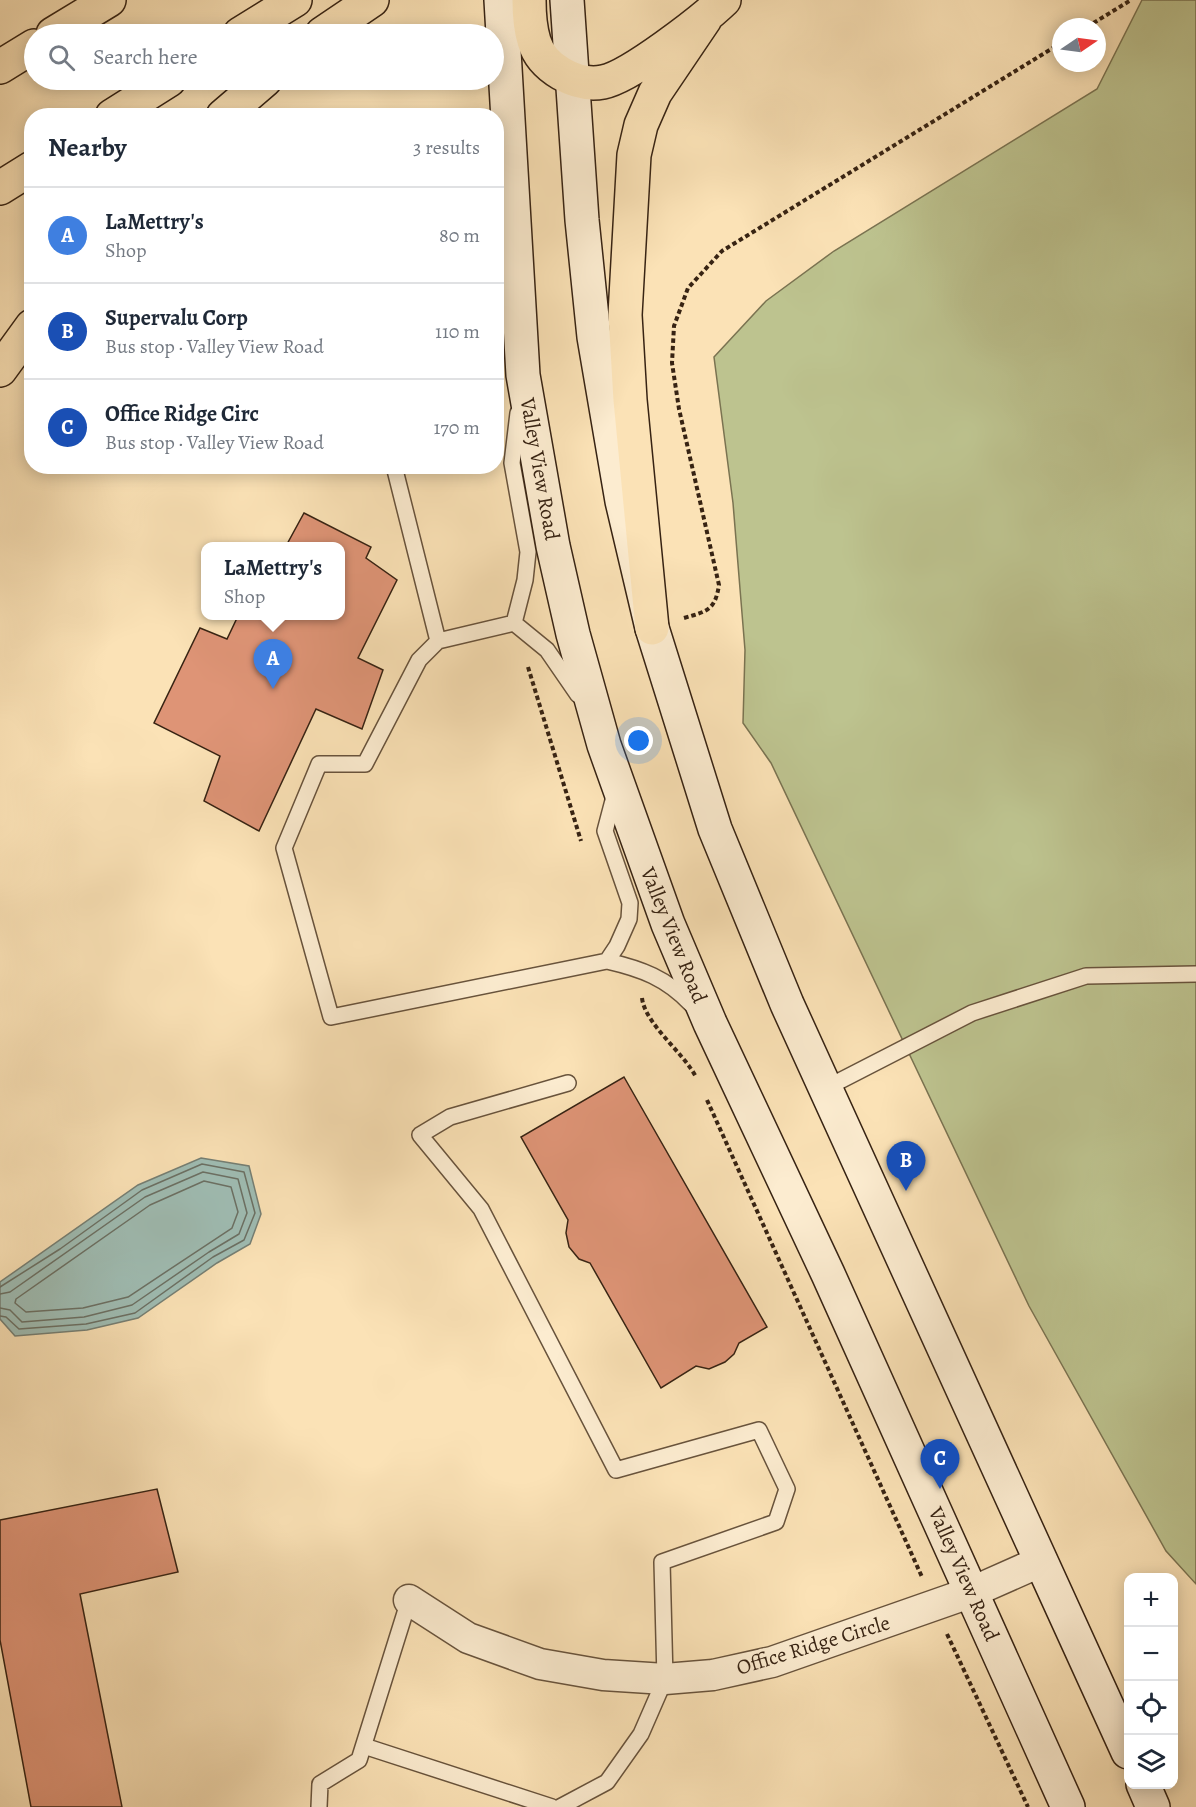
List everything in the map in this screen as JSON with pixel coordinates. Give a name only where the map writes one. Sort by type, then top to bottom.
[{"type":"highway","points":[[69,24],[109,0]]},
{"type":"highway","points":[[256,24],[295,0]]},
{"type":"highway","points":[[337,24],[372,0]]},
{"type":"highway","points":[[520,22],[542,55],[554,68],[572,79],[588,83],[619,77],[715,9]]},
{"type":"highway","points":[[652,628],[630,400],[625,315],[634,155],[641,125],[655,93],[715,9]]},
{"type":"highway","points":[[0,67],[24,52]]},
{"type":"highway","points":[[125,108],[153,90]]},
{"type":"highway","points":[[233,108],[254,90]]},
{"type":"highway","points":[[0,188],[24,173]]},
{"type":"highway","points":[[0,370],[24,337]]},
{"type":"main road","name":"Valley View Road","points":[[501,0],[520,22],[523,375],[554,546],[573,634],[604,745],[668,924],[710,1023],[828,1274],[1068,1807]]},
{"type":"main road","points":[[567,1],[594,338],[622,501],[652,628],[715,829],[787,1004],[1124,1743]]},
{"type":"main road","points":[[1145,1789],[1153,1807]]},
{"type":"street","name":"Office Ridge Circle","points":[[409,1600],[468,1638],[540,1664],[603,1675],[665,1679],[713,1675],[772,1662],[972,1592],[1042,1561]]},
{"type":"lane","points":[[514,623],[525,580],[528,552],[512,463],[523,375]]},
{"type":"lane","points":[[396,474],[438,641]]},
{"type":"lane","points":[[514,623],[438,641],[418,660],[365,764],[319,764],[284,848],[331,1017],[526,975],[607,961],[651,974],[673,986],[710,1023]]},
{"type":"lane","points":[[514,623],[547,650],[571,683],[604,745]]},
{"type":"lane","points":[[607,961],[617,946],[629,919],[630,911],[630,903],[605,831],[617,784]]},
{"type":"lane","points":[[826,1088],[972,1013],[1086,976],[1196,974]]},
{"type":"lane","points":[[560,1807],[607,1782],[641,1734],[665,1679],[662,1562],[776,1521],[787,1490],[759,1430],[616,1470],[481,1209],[420,1135],[450,1117],[568,1083]]},
{"type":"lane","points":[[319,1807],[320,1784],[359,1760],[409,1600]]},
{"type":"lane","points":[[364,1746],[552,1807]]},
{"type":"path","points":[[1101,18],[1131,0]]},
{"type":"path","points":[[652,628],[706,612],[716,601],[719,585],[679,409],[672,363],[674,326],[688,288],[722,251],[1052,48]]},
{"type":"green space","points":[[1142,0],[1196,0],[1196,1584],[1166,1551],[1029,1306],[771,763],[743,723],[745,650],[733,503],[714,357],[766,301],[834,251],[1097,89]]},
{"type":"water","points":[[201,1158],[249,1166],[261,1214],[250,1244],[217,1263],[138,1318],[87,1330],[15,1336],[0,1319],[0,1282],[138,1185]]},
{"type":"building","points":[[304,513],[371,547],[366,558],[397,580],[358,658],[383,670],[362,729],[316,709],[259,831],[204,801],[220,756],[154,723],[200,628],[227,639],[236,620],[345,620],[345,542],[288,542]]},
{"type":"building","points":[[624,1077],[767,1327],[739,1343],[734,1354],[725,1362],[709,1369],[696,1366],[661,1388],[590,1263],[579,1259],[569,1247],[566,1233],[568,1220],[521,1137]]},
{"type":"building","points":[[157,1489],[178,1572],[80,1594],[122,1807],[31,1807],[0,1640],[0,1520]]},
{"type":"place","name":"LaMettry's","points":[[273,689]]},
{"type":"place","name":"Supervalu Corp","points":[[906,1191]]},
{"type":"place","name":"Office Ridge Circ","points":[[940,1489]]}]
